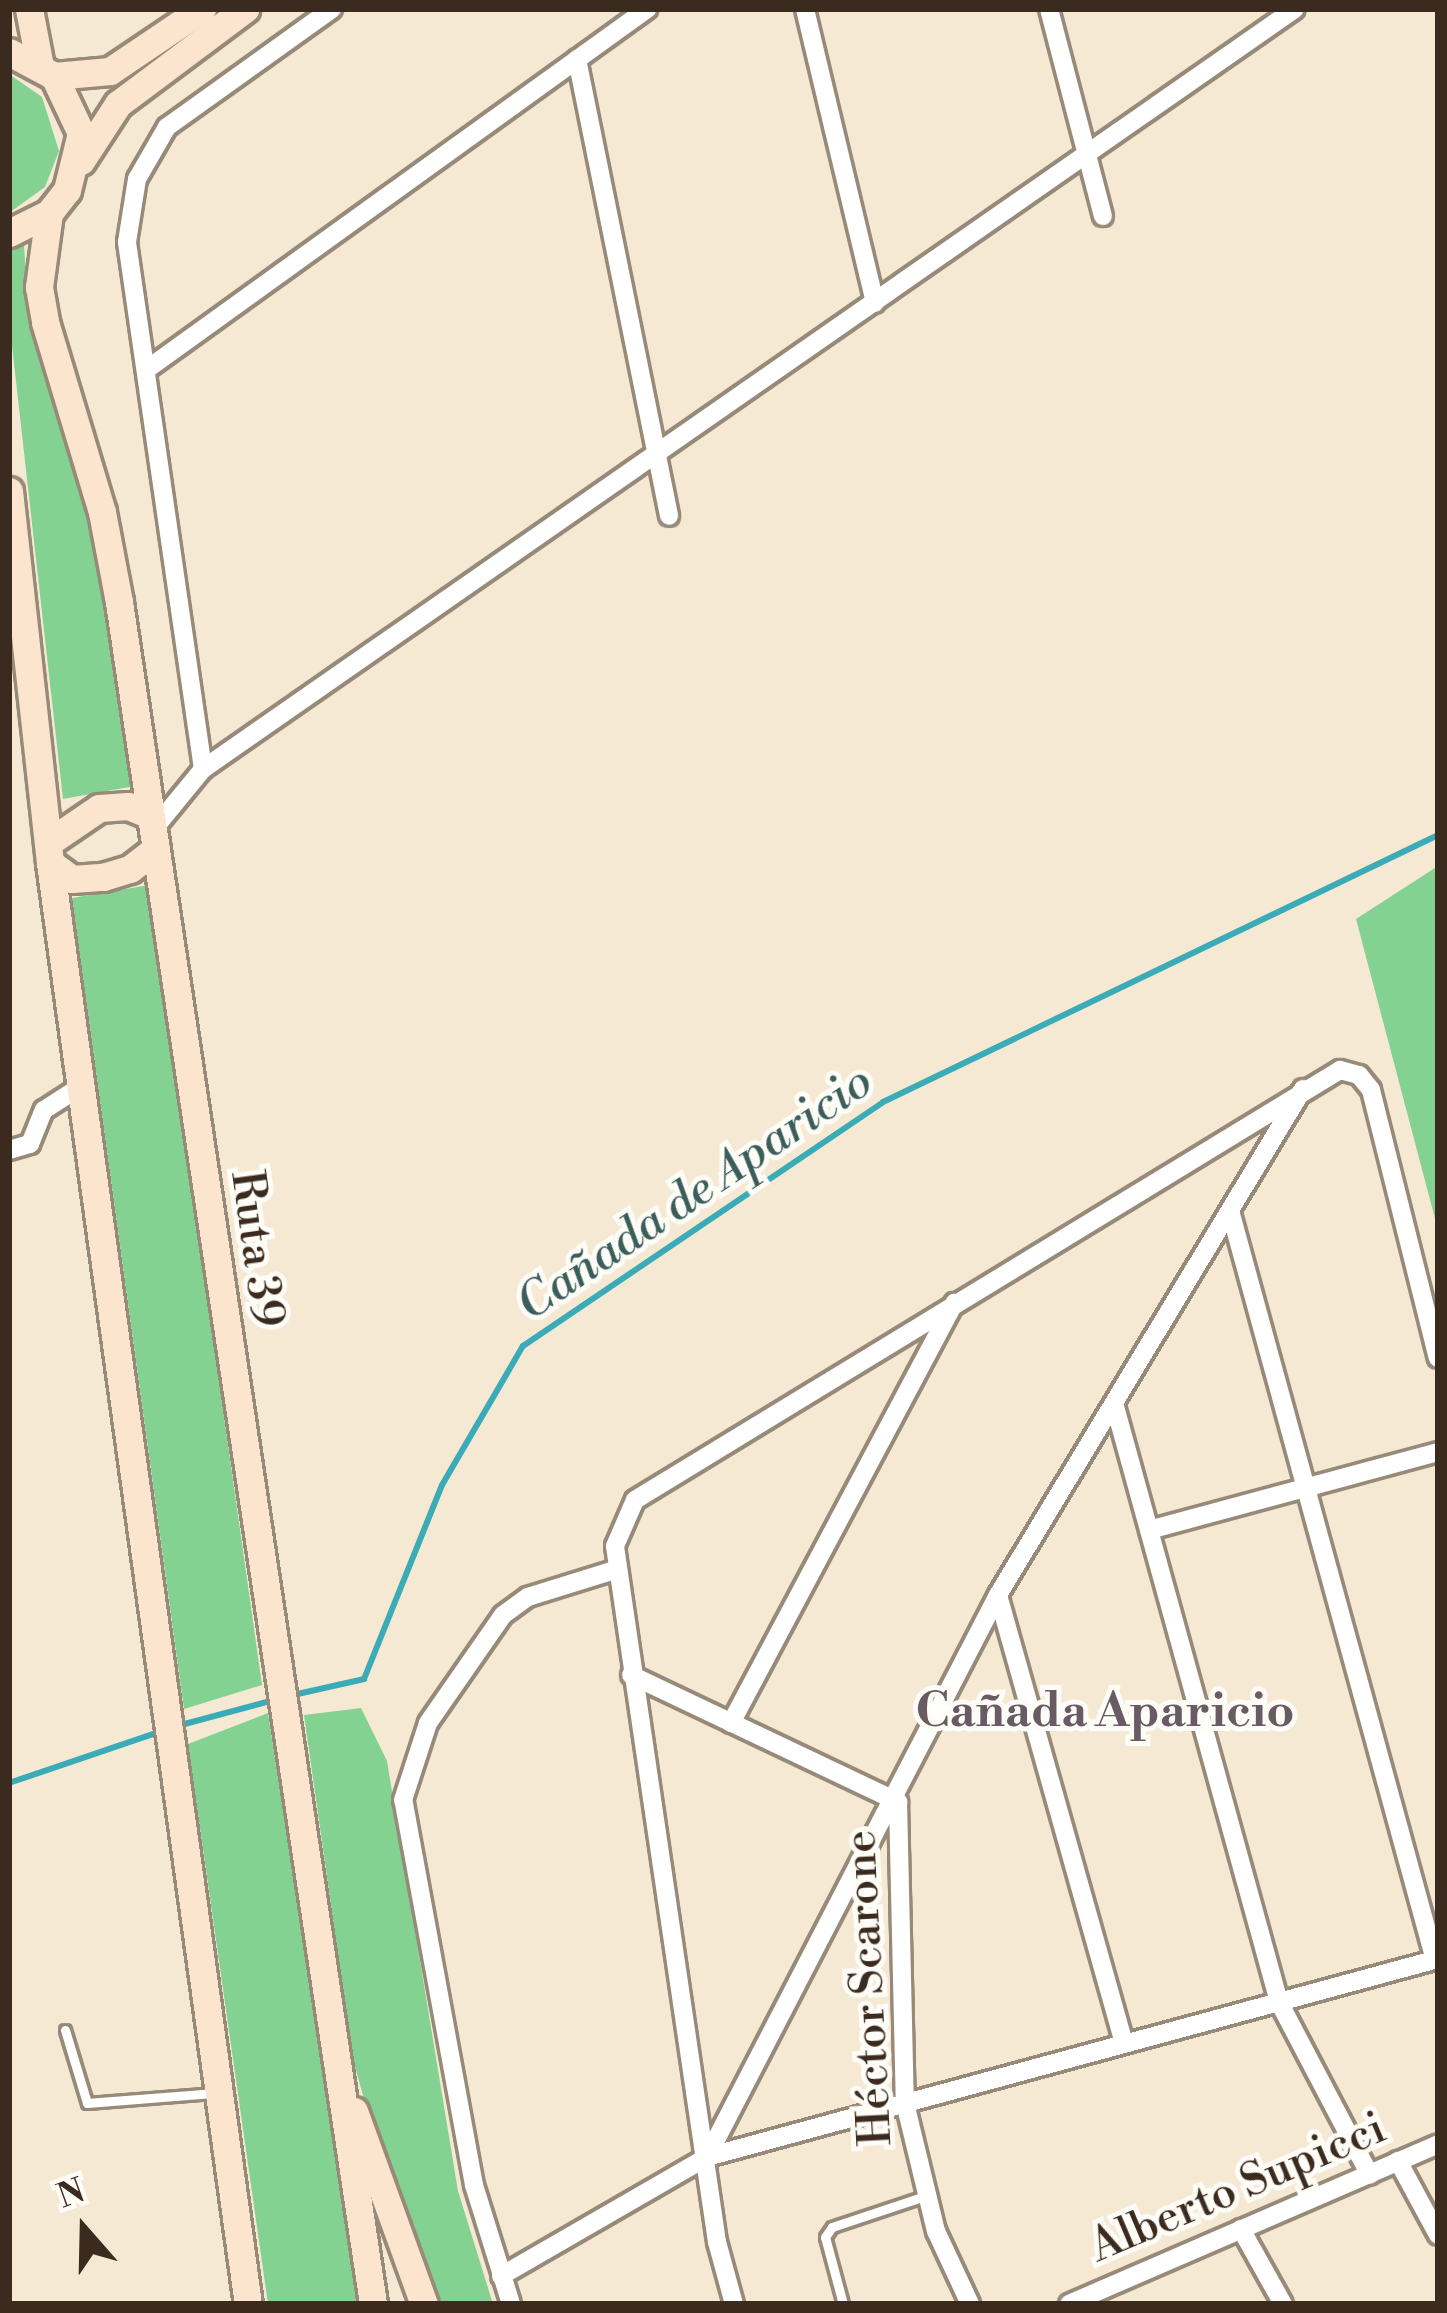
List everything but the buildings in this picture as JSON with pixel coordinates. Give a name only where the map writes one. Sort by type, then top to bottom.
[{"type":"main road","points":[[29,9],[47,71],[81,133],[79,165]]},
{"type":"main road","points":[[9,52],[47,71],[110,71],[202,9]]},
{"type":"main road","points":[[9,233],[50,213],[118,104],[244,9]]},
{"type":"main road","name":"Ruta 39","points":[[50,213],[39,287],[45,322],[102,512],[153,831],[326,2024],[373,2304]]},
{"type":"main road","points":[[9,491],[50,853],[248,2304]]},
{"type":"main road","points":[[128,806],[153,831],[130,869],[103,877],[73,879],[50,853],[99,808],[128,806]]},
{"type":"main road","points":[[326,2024],[424,2304]]},
{"type":"street","points":[[203,769],[127,242],[137,179],[167,127],[332,9]]},
{"type":"street","points":[[146,370],[646,9]]},
{"type":"street","points":[[805,9],[874,302]]},
{"type":"street","points":[[1049,9],[1103,216]]},
{"type":"street","points":[[153,831],[203,769],[655,448],[1295,9]]},
{"type":"street","points":[[577,59],[669,516]]},
{"type":"street","points":[[734,2304],[631,1675],[618,1569],[620,1526],[634,1500],[1306,1085],[1354,1072],[1371,1090],[1438,1358]]},
{"type":"street","points":[[9,1150],[30,1144],[44,1110],[83,1085]]},
{"type":"street","points":[[707,2158],[898,1802],[998,1595],[1306,1085]]},
{"type":"street","points":[[501,2276],[707,2158],[1436,1959],[1302,1488],[1231,1214]]},
{"type":"street","points":[[731,1723],[956,1300]]},
{"type":"street","points":[[1114,1402],[1279,2002],[1370,2174]]},
{"type":"street","points":[[1149,1530],[1438,1452]]},
{"type":"street","points":[[511,2304],[474,2185],[412,1846],[408,1770],[428,1723],[503,1615],[528,1597],[618,1569]]},
{"type":"street","points":[[998,1595],[1124,2044]]},
{"type":"street","points":[[631,1675],[898,1802]]},
{"type":"street","name":"Héctor Scarone","points":[[898,1802],[905,2103],[925,2196],[970,2304]]},
{"type":"street","name":"Alberto Supicci","points":[[1069,2304],[1438,2144]]},
{"type":"street","points":[[1398,2162],[1438,2235]]},
{"type":"street","points":[[1241,2229],[1282,2304]]},
{"type":"lane","points":[[65,2030],[87,2103],[218,2092]]},
{"type":"lane","points":[[843,2304],[825,2237],[832,2228],[925,2196]]},
{"type":"green space","points":[[9,74],[42,97],[59,151],[45,187],[9,213]]},
{"type":"green space","points":[[24,245],[29,321],[88,515],[135,786],[63,799],[9,319],[9,250]]},
{"type":"green space","points":[[1438,866],[1438,1230],[1356,919]]},
{"type":"green space","points":[[149,885],[262,1685],[184,1709],[72,898]]},
{"type":"green space","points":[[361,1708],[387,1761],[458,2191],[493,2304],[437,2304],[390,2190],[353,2060],[304,1715]]},
{"type":"green space","points":[[268,1713],[361,2304],[268,2304],[188,1744]]},
{"type":"waterway","name":"Cañada de Aparicio","points":[[293,1695],[364,1679],[442,1485],[523,1346],[883,1102],[1438,835]]},
{"type":"waterway","name":"Cañada de Aparicio","points":[[177,1726],[274,1700]]},
{"type":"waterway","name":"Cañada de Aparicio","points":[[9,1783],[159,1732]]},
{"type":"district","name":"Cañada Aparicio","points":[[1105,1713]]}]
